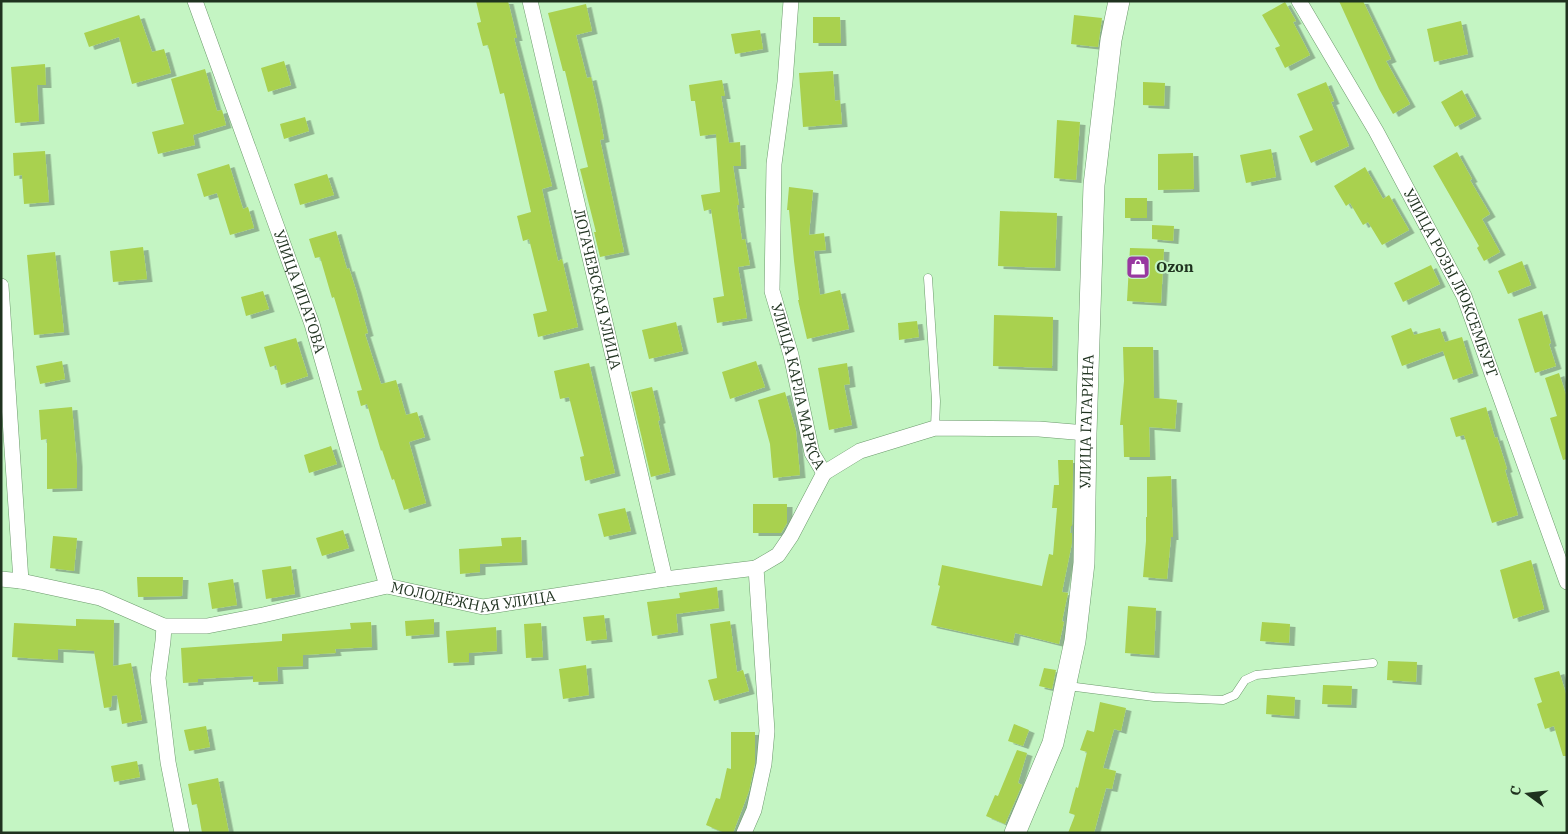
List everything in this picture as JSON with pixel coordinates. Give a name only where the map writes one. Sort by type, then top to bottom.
[{"type":"main road","name":"УЛИЦА ГАГАРИНА","points":[[1015,833],[1053,743],[1076,640],[1084,563],[1094,185],[1111,40],[1119,1]]},
{"type":"street","name":"УЛИЦА ИПАТОВА","points":[[195,1],[312,324],[387,586]]},
{"type":"street","name":"ЛОГАЧЕВСКАЯ УЛИЦА","points":[[530,1],[665,579]]},
{"type":"street","name":"УЛИЦА КАРЛА МАРКСА","points":[[756,568],[778,555],[791,536],[824,473],[812,453],[790,355],[772,292],[774,164],[785,82],[791,1]]},
{"type":"street","name":"УЛИЦА РОЗЫ ЛЮКСЕМБУРГ","points":[[1299,1],[1376,131],[1464,296],[1567,582]]},
{"type":"street","points":[[1,286],[21,581]]},
{"type":"street","points":[[824,473],[860,451],[935,428],[1039,428],[1086,433]]},
{"type":"street","name":"МОЛОДЁЖНАЯ УЛИЦА","points":[[1,580],[21,581],[100,598],[164,626],[207,626],[387,586],[483,607],[665,579],[756,568]]},
{"type":"street","points":[[744,833],[754,810],[764,764],[767,731],[756,568]]},
{"type":"street","points":[[164,626],[158,678],[168,762],[182,833]]},
{"type":"lane","points":[[928,278],[936,401],[935,428]]},
{"type":"lane","points":[[1066,686],[1154,697],[1223,700],[1235,695],[1245,680],[1256,675],[1373,663]]},
{"type":"building","points":[[476,1],[508,1],[517,38],[514,38],[552,186],[542,189],[558,261],[562,259],[578,327],[538,337],[533,314],[547,311],[529,239],[523,241],[517,216],[531,212],[504,93],[500,94],[488,45],[483,46],[477,23],[481,22]]},
{"type":"building","points":[[1339,1],[1363,1],[1391,59],[1386,61],[1410,104],[1393,114],[1379,89]]},
{"type":"building","points":[[1285,2],[1296,21],[1293,22],[1310,55],[1285,68],[1275,48],[1280,46],[1262,15]]},
{"type":"building","points":[[586,4],[592,31],[576,35],[587,78],[591,77],[597,103],[604,139],[600,140],[624,252],[600,257],[594,232],[596,232],[580,169],[588,167],[565,71],[563,71],[548,13]]},
{"type":"building","points":[[139,15],[152,52],[164,49],[171,73],[132,84],[119,37],[89,47],[84,33]]},
{"type":"building","points":[[1074,15],[1102,18],[1098,47],[1071,44]]},
{"type":"building","points":[[813,17],[840,17],[841,43],[813,43]]},
{"type":"building","points":[[1461,21],[1468,54],[1434,62],[1427,29]]},
{"type":"building","points":[[760,30],[763,49],[735,54],[731,34]]},
{"type":"building","points":[[284,61],[291,85],[268,92],[261,68]]},
{"type":"building","points":[[45,64],[46,85],[37,85],[39,121],[15,123],[11,67]]},
{"type":"building","points":[[205,69],[217,111],[222,110],[226,125],[193,135],[195,145],[158,154],[152,132],[184,124],[171,79]]},
{"type":"building","points":[[833,71],[835,101],[840,100],[842,124],[803,127],[799,73]]},
{"type":"building","points":[[722,80],[725,96],[721,96],[729,143],[740,142],[741,166],[733,166],[742,240],[745,239],[750,265],[738,267],[747,318],[717,323],[713,298],[724,296],[711,209],[704,211],[701,195],[720,192],[716,134],[700,136],[695,101],[691,101],[689,85]]},
{"type":"building","points":[[1143,82],[1165,83],[1164,106],[1143,105]]},
{"type":"building","points":[[1326,82],[1334,101],[1331,102],[1349,146],[1311,163],[1299,136],[1313,130],[1297,94]]},
{"type":"building","points":[[1462,90],[1476,116],[1455,127],[1441,102]]},
{"type":"building","points":[[305,117],[309,131],[284,139],[280,124]]},
{"type":"building","points":[[1057,120],[1080,122],[1076,180],[1054,178]]},
{"type":"building","points":[[1271,149],[1276,177],[1246,183],[1240,155]]},
{"type":"building","points":[[45,151],[49,202],[24,204],[22,175],[14,176],[13,153]]},
{"type":"building","points":[[1457,152],[1472,179],[1470,180],[1490,214],[1482,219],[1500,252],[1484,261],[1477,248],[1479,246],[1433,166]]},
{"type":"building","points":[[1193,153],[1194,189],[1158,190],[1158,154]]},
{"type":"building","points":[[229,164],[243,209],[248,207],[254,228],[230,235],[217,193],[204,197],[197,174]]},
{"type":"building","points":[[1365,167],[1383,199],[1389,195],[1409,230],[1382,245],[1368,222],[1363,225],[1350,203],[1346,206],[1334,186]]},
{"type":"building","points":[[327,174],[334,195],[300,205],[294,184]]},
{"type":"building","points":[[789,187],[813,190],[809,235],[824,233],[826,250],[814,251],[820,295],[840,290],[849,329],[807,339],[798,300],[789,210],[787,210]]},
{"type":"building","points":[[1125,198],[1147,198],[1147,218],[1125,218]]},
{"type":"building","points":[[1000,211],[1057,213],[1055,268],[998,266]]},
{"type":"building","points":[[1152,225],[1174,226],[1173,241],[1152,239]]},
{"type":"building","points":[[336,231],[347,269],[349,268],[356,290],[368,333],[365,334],[381,384],[396,380],[406,415],[417,412],[425,437],[409,442],[426,503],[404,510],[394,479],[392,480],[381,451],[367,404],[361,406],[357,391],[362,390],[334,297],[332,298],[320,257],[315,258],[309,239]]},
{"type":"building","points":[[143,247],[147,279],[113,282],[110,251]]},
{"type":"building","points":[[1130,248],[1164,249],[1161,303],[1127,301]]},
{"type":"building","points":[[55,252],[64,332],[34,335],[27,255]]},
{"type":"building","points":[[1522,261],[1531,285],[1508,294],[1498,271]]},
{"type":"building","points":[[1431,265],[1440,284],[1403,302],[1394,283]]},
{"type":"building","points":[[263,291],[269,309],[246,316],[241,297]]},
{"type":"building","points":[[1542,311],[1556,366],[1535,373],[1518,319]]},
{"type":"building","points":[[994,315],[1053,317],[1052,368],[993,366]]},
{"type":"building","points":[[917,321],[919,337],[899,340],[898,323]]},
{"type":"building","points":[[676,322],[683,351],[649,359],[642,330]]},
{"type":"building","points":[[1411,328],[1414,335],[1440,328],[1445,342],[1462,337],[1473,373],[1453,380],[1443,351],[1402,366],[1391,336]]},
{"type":"building","points":[[296,338],[308,376],[281,385],[276,365],[270,367],[264,347]]},
{"type":"building","points":[[1123,347],[1153,347],[1154,398],[1177,400],[1175,429],[1149,427],[1150,457],[1124,457],[1123,425],[1120,425],[1124,381]]},
{"type":"building","points":[[62,361],[65,379],[40,384],[36,366]]},
{"type":"building","points":[[756,361],[765,387],[730,399],[722,372]]},
{"type":"building","points":[[589,363],[615,473],[585,481],[580,457],[584,456],[569,397],[560,399],[554,371]]},
{"type":"building","points":[[847,363],[850,384],[844,385],[852,425],[829,430],[818,368]]},
{"type":"building","points":[[1559,373],[1567,398],[1567,459],[1563,460],[1550,418],[1557,416],[1545,378]]},
{"type":"building","points":[[652,387],[670,472],[651,477],[631,392]]},
{"type":"building","points":[[785,392],[796,431],[800,475],[773,478],[770,444],[758,400]]},
{"type":"building","points":[[72,407],[77,488],[47,489],[47,439],[41,440],[39,410]]},
{"type":"building","points":[[1486,407],[1507,469],[1505,470],[1518,515],[1492,523],[1464,435],[1456,437],[1450,418]]},
{"type":"building","points":[[331,446],[337,464],[309,473],[304,455]]},
{"type":"building","points":[[1058,460],[1073,460],[1072,526],[1070,533],[1072,533],[1072,543],[1062,592],[1068,593],[1059,644],[1015,633],[1013,643],[931,625],[940,586],[938,585],[942,565],[1042,586],[1049,554],[1053,555],[1057,508],[1052,508],[1054,485],[1059,485]]},
{"type":"building","points":[[1171,476],[1173,537],[1171,537],[1167,579],[1143,577],[1147,517],[1147,477]]},
{"type":"building","points":[[753,504],[787,504],[787,523],[781,533],[753,533]]},
{"type":"building","points":[[625,508],[631,531],[604,537],[598,514]]},
{"type":"building","points":[[343,530],[349,548],[322,556],[316,538]]},
{"type":"building","points":[[53,536],[77,538],[74,571],[50,568]]},
{"type":"building","points":[[521,537],[522,562],[480,564],[480,572],[460,574],[459,549],[502,546],[501,538]]},
{"type":"building","points":[[1531,560],[1544,609],[1513,619],[1500,570]]},
{"type":"building","points":[[291,566],[295,594],[266,599],[262,570]]},
{"type":"building","points":[[137,577],[183,577],[182,596],[138,597]]},
{"type":"building","points":[[233,579],[237,605],[212,609],[208,583]]},
{"type":"building","points":[[717,587],[719,608],[676,614],[678,632],[652,636],[647,602],[680,598],[679,593]]},
{"type":"building","points":[[1128,606],[1156,608],[1154,655],[1125,653]]},
{"type":"building","points":[[604,615],[607,639],[586,641],[583,617]]},
{"type":"building","points":[[76,619],[114,620],[113,666],[131,663],[142,720],[122,724],[117,695],[112,696],[111,707],[104,708],[94,651],[58,649],[58,660],[12,657],[14,623],[76,626]]},
{"type":"building","points":[[434,619],[434,634],[406,636],[405,621]]},
{"type":"building","points":[[730,621],[737,672],[743,670],[749,691],[714,701],[708,680],[717,678],[710,624]]},
{"type":"building","points":[[371,622],[372,647],[335,649],[336,653],[303,655],[303,666],[277,667],[278,681],[253,682],[253,676],[198,679],[198,682],[183,683],[181,648],[282,641],[282,634],[351,629],[350,623]]},
{"type":"building","points":[[1262,622],[1290,624],[1289,643],[1260,641]]},
{"type":"building","points":[[541,623],[543,657],[526,658],[524,624]]},
{"type":"building","points":[[496,627],[497,651],[469,653],[469,662],[448,663],[446,631]]},
{"type":"building","points":[[1388,661],[1417,662],[1416,682],[1387,680]]},
{"type":"building","points":[[586,665],[589,695],[563,699],[559,669]]},
{"type":"building","points":[[1044,668],[1056,670],[1052,689],[1039,686]]},
{"type":"building","points":[[1559,671],[1567,697],[1567,756],[1563,756],[1554,726],[1545,729],[1537,704],[1542,702],[1534,678]]},
{"type":"building","points":[[1323,685],[1352,686],[1351,705],[1322,704]]},
{"type":"building","points":[[1267,695],[1295,697],[1294,716],[1266,714]]},
{"type":"building","points":[[1100,702],[1126,708],[1121,731],[1114,729],[1103,768],[1116,771],[1112,789],[1106,788],[1094,833],[1068,833],[1075,815],[1069,813],[1076,787],[1078,788],[1087,752],[1080,750],[1087,730],[1094,732]]},
{"type":"building","points":[[1014,724],[1029,730],[1023,746],[1008,741]]},
{"type":"building","points":[[206,726],[210,747],[189,751],[184,730]]},
{"type":"building","points":[[731,732],[755,732],[755,763],[749,791],[733,833],[725,833],[706,825],[716,798],[720,799],[727,768],[731,769]]},
{"type":"building","points":[[1017,750],[1027,753],[1018,783],[1022,785],[1005,824],[986,816],[995,795],[998,796]]},
{"type":"building","points":[[137,761],[140,777],[114,782],[111,766]]},
{"type":"building","points":[[218,778],[229,833],[202,833],[197,804],[192,805],[188,784]]},
{"type":"place","name":"Ozon","points":[[1138,267]]}]
